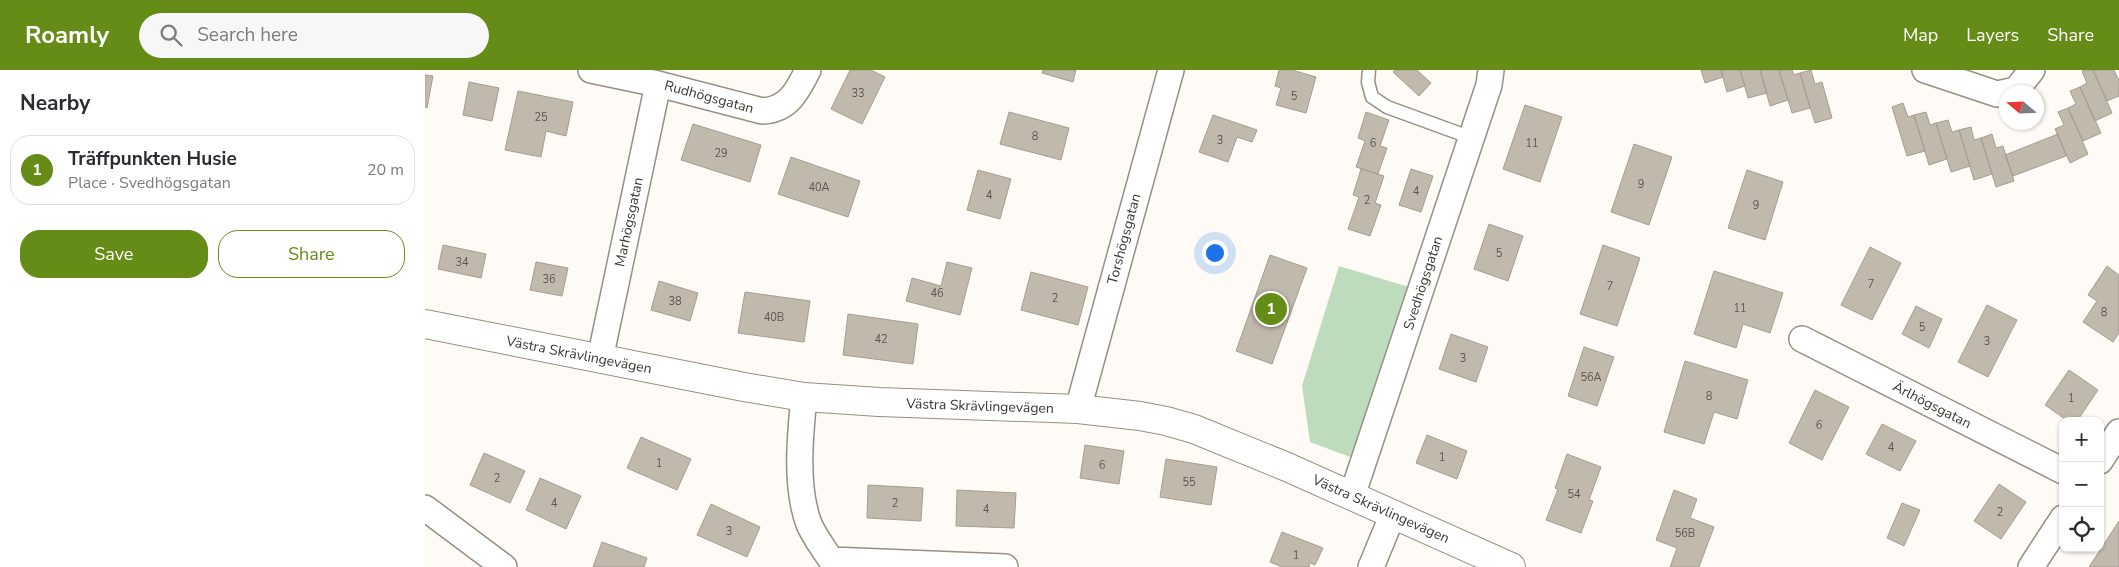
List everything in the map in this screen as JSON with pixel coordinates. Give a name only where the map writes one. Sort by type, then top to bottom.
[{"type":"street","name":"Rudhögsgatan","points":[[591,70],[658,84],[762,111],[774,110],[791,100],[808,70]]},
{"type":"street","name":"Torshögsgatan","points":[[1078,409],[1171,70]]},
{"type":"street","name":"Svedhögsgatan","points":[[1353,496],[1472,138],[1489,85],[1491,70]]},
{"type":"street","points":[[1925,70],[1997,94],[2017,90],[2032,70]]},
{"type":"street","name":"Marhögsgatan","points":[[600,359],[658,84]]},
{"type":"street","name":"Västra Skrävlingevägen","points":[[425,324],[744,388],[804,397],[879,402],[1078,409],[1141,416],[1194,429],[1353,496],[1511,567]]},
{"type":"street","name":"Ärlhögsgatan","points":[[1802,339],[2059,469]]},
{"type":"street","points":[[804,397],[799,446],[801,486],[809,524],[831,560],[1005,567]]},
{"type":"street","points":[[2104,455],[2119,432]]},
{"type":"street","points":[[425,508],[504,567]]},
{"type":"street","points":[[1371,567],[1393,514]]},
{"type":"street","points":[[2031,567],[2059,524]]},
{"type":"lane","points":[[1369,70],[1368,82],[1372,97],[1387,107],[1472,138]]},
{"type":"green space","points":[[1339,266],[1409,287],[1359,449],[1350,457],[1310,442],[1302,386]]},
{"type":"building","points":[[850,70],[871,70],[885,77],[862,124],[831,109]]},
{"type":"building","points":[[1043,70],[1076,70],[1073,82],[1042,73]]},
{"type":"building","points":[[1279,70],[1292,70],[1316,77],[1306,113],[1276,105],[1281,88],[1275,86]]},
{"type":"building","points":[[1395,70],[1417,70],[1431,83],[1419,96],[1393,72]]},
{"type":"building","points":[[1701,70],[1721,70],[1723,77],[1705,83]]},
{"type":"building","points":[[1721,70],[1740,70],[1745,86],[1727,92]]},
{"type":"building","points":[[1740,70],[1760,70],[1767,93],[1748,98]]},
{"type":"building","points":[[1760,70],[1779,70],[1788,100],[1770,106]]},
{"type":"building","points":[[1779,70],[1792,70],[1794,75],[1800,73],[1810,108],[1792,113]]},
{"type":"building","points":[[1811,70],[1815,84],[1822,82],[1832,118],[1815,123],[1800,73]]},
{"type":"building","points":[[2093,70],[2112,113],[2095,121],[2080,87],[2087,83],[2082,71]]},
{"type":"building","points":[[2093,70],[2114,70],[2119,81],[2119,96],[2107,101]]},
{"type":"building","points":[[425,75],[433,76],[427,108],[425,107]]},
{"type":"building","points":[[469,82],[499,88],[492,121],[463,115]]},
{"type":"building","points":[[2080,87],[2101,133],[2083,141],[2068,108],[2076,104],[2070,91]]},
{"type":"building","points":[[518,91],[573,102],[566,136],[546,131],[541,157],[505,150]]},
{"type":"building","points":[[1903,103],[1908,117],[1914,115],[1925,151],[1907,156],[1892,107]]},
{"type":"building","points":[[1525,105],[1562,117],[1540,182],[1503,169]]},
{"type":"building","points":[[2068,108],[2088,154],[2070,163],[2055,129],[2064,125],[2058,112]]},
{"type":"building","points":[[1009,112],[1069,128],[1061,160],[1000,144]]},
{"type":"building","points":[[1366,112],[1389,120],[1380,146],[1387,148],[1378,174],[1356,167],[1365,141],[1358,138]]},
{"type":"building","points":[[1926,112],[1930,125],[1936,123],[1947,159],[1929,165],[1914,115]]},
{"type":"building","points":[[1213,115],[1257,130],[1252,142],[1237,137],[1228,162],[1199,152]]},
{"type":"building","points":[[1948,120],[1952,132],[1959,130],[1970,166],[1951,172],[1936,123]]},
{"type":"building","points":[[693,124],[761,145],[750,182],[681,160]]},
{"type":"building","points":[[1971,127],[1974,140],[1981,138],[1992,174],[1974,180],[1959,130]]},
{"type":"building","points":[[1992,134],[1996,148],[2003,146],[2014,181],[1996,187],[1981,138]]},
{"type":"building","points":[[2058,134],[2066,156],[2013,176],[2005,155]]},
{"type":"building","points":[[1634,144],[1672,157],[1649,225],[1611,212]]},
{"type":"building","points":[[791,157],[860,181],[848,217],[778,194]]},
{"type":"building","points":[[1361,169],[1384,176],[1375,203],[1381,205],[1370,236],[1348,229],[1359,197],[1353,195]]},
{"type":"building","points":[[1411,169],[1433,176],[1421,212],[1399,205]]},
{"type":"building","points":[[978,170],[1011,179],[1000,219],[967,210]]},
{"type":"building","points":[[1747,170],[1783,182],[1765,240],[1728,228]]},
{"type":"building","points":[[1489,224],[1523,236],[1508,281],[1474,269]]},
{"type":"building","points":[[443,245],[486,254],[481,278],[438,269]]},
{"type":"building","points":[[1603,245],[1640,258],[1617,326],[1580,314]]},
{"type":"building","points":[[1870,247],[1901,263],[1872,320],[1841,305]]},
{"type":"building","points":[[1270,255],[1307,268],[1272,364],[1236,351]]},
{"type":"building","points":[[536,262],[568,268],[562,296],[530,290]]},
{"type":"building","points":[[947,262],[972,268],[960,315],[906,301],[912,278],[941,286]]},
{"type":"building","points":[[2107,266],[2119,275],[2119,333],[2113,342],[2083,322],[2097,301],[2088,295]]},
{"type":"building","points":[[1714,271],[1783,293],[1770,333],[1743,324],[1736,348],[1694,334]]},
{"type":"building","points":[[1031,272],[1088,287],[1078,325],[1021,310]]},
{"type":"building","points":[[659,281],[698,293],[690,321],[651,310]]},
{"type":"building","points":[[745,292],[810,301],[804,342],[738,333]]},
{"type":"building","points":[[1987,305],[2017,320],[1988,377],[1958,362]]},
{"type":"building","points":[[1916,306],[1942,319],[1929,348],[1902,334]]},
{"type":"building","points":[[848,314],[918,324],[913,364],[843,355]]},
{"type":"building","points":[[1451,334],[1488,347],[1476,382],[1439,369]]},
{"type":"building","points":[[1584,347],[1614,357],[1597,406],[1568,396]]},
{"type":"building","points":[[1685,361],[1748,380],[1737,419],[1714,412],[1704,444],[1664,432]]},
{"type":"building","points":[[2069,370],[2098,390],[2080,417],[2062,417],[2045,405]]},
{"type":"building","points":[[1815,390],[1849,407],[1822,460],[1789,443]]},
{"type":"building","points":[[1882,424],[1916,441],[1900,471],[1866,454]]},
{"type":"building","points":[[1427,435],[1467,451],[1457,479],[1416,463]]},
{"type":"building","points":[[641,437],[691,459],[677,490],[627,468]]},
{"type":"building","points":[[1085,445],[1124,451],[1119,484],[1080,478]]},
{"type":"building","points":[[484,453],[525,471],[510,503],[470,485]]},
{"type":"building","points":[[1567,454],[1601,467],[1589,500],[1593,501],[1581,533],[1546,520],[1558,489],[1555,488]]},
{"type":"building","points":[[1166,459],[1217,467],[1211,505],[1160,497]]},
{"type":"building","points":[[540,478],[581,496],[566,529],[526,510]]},
{"type":"building","points":[[1999,484],[2026,502],[2001,539],[1974,521]]},
{"type":"building","points":[[868,485],[923,488],[921,521],[867,518]]},
{"type":"building","points":[[957,490],[1016,493],[1014,528],[956,526]]},
{"type":"building","points":[[1674,490],[1697,499],[1690,518],[1714,527],[1699,567],[1670,567],[1677,548],[1656,540]]},
{"type":"building","points":[[1902,503],[1920,510],[1904,546],[1887,538]]},
{"type":"building","points":[[711,504],[760,527],[747,557],[697,535]]},
{"type":"building","points":[[2119,521],[2119,567],[2089,567],[2099,552],[2104,552],[2104,544]]},
{"type":"building","points":[[1282,532],[1323,548],[1315,565],[1310,563],[1309,567],[1282,567],[1270,562]]},
{"type":"building","points":[[602,542],[647,558],[644,567],[593,567]]},
{"type":"place","name":"Träffpunkten Husie","points":[[1271,309]]}]
